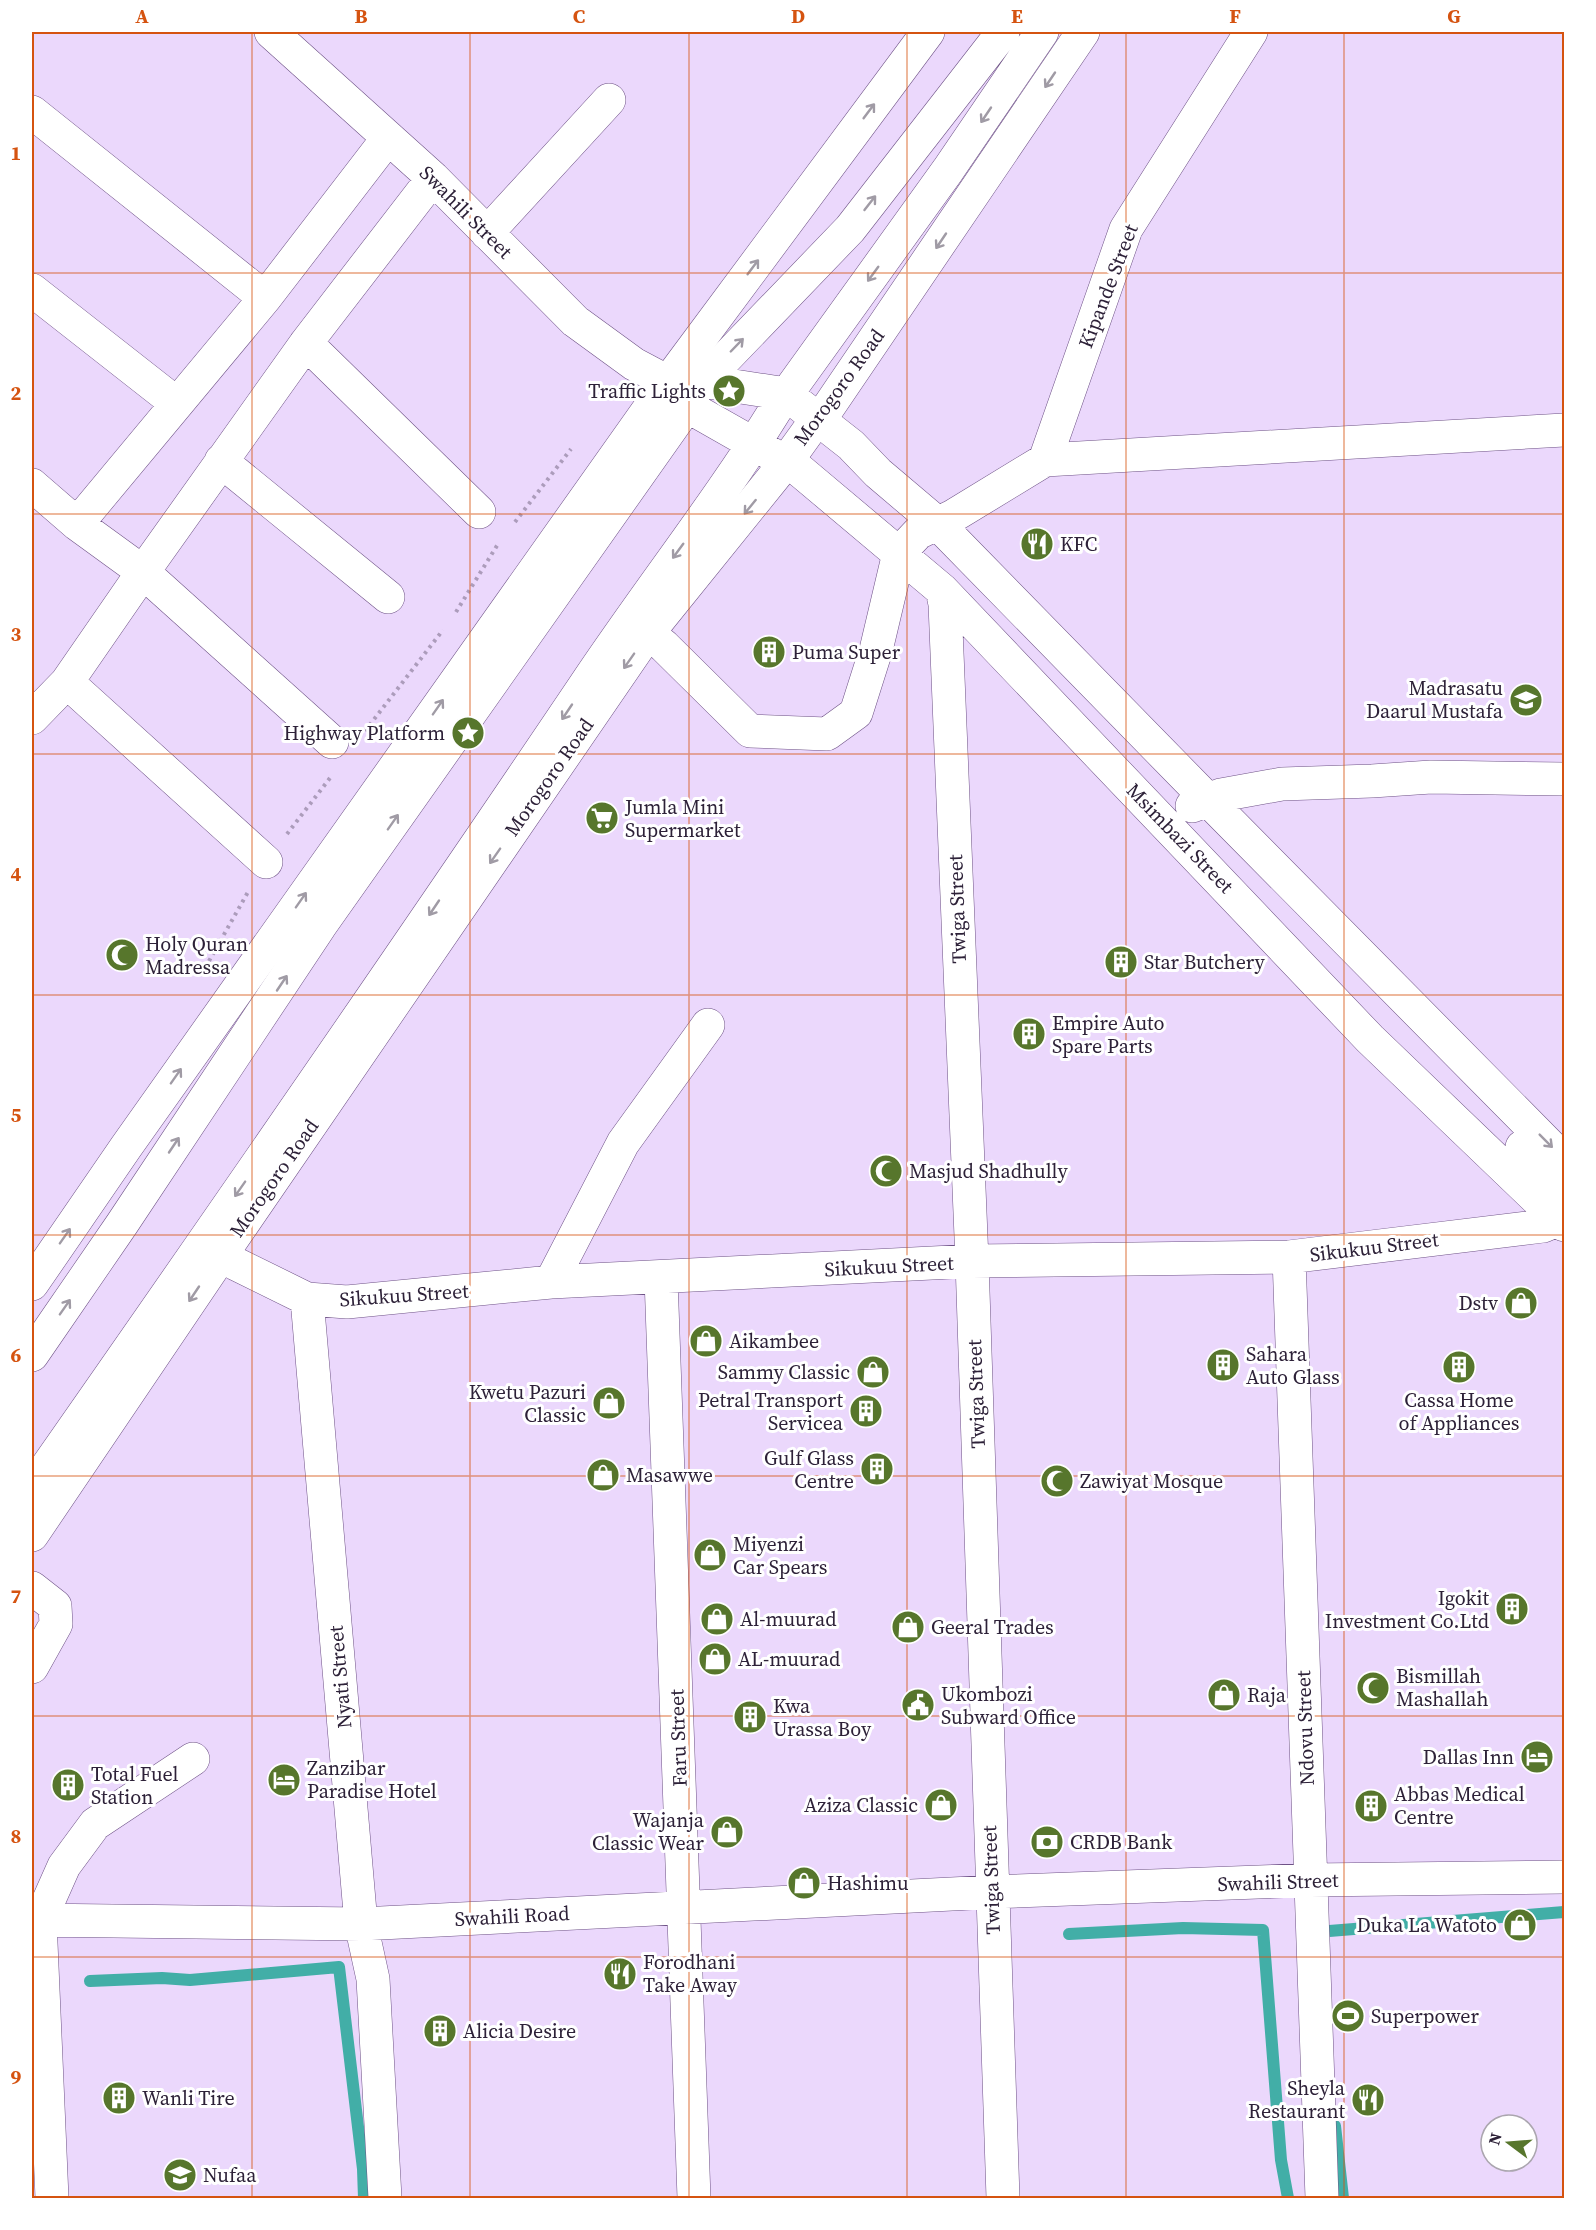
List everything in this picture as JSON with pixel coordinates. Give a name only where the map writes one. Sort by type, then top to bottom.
[{"type":"main road","name":"Swahili Street","points":[[271,32],[433,178],[575,321],[634,364],[685,390],[769,420]]},
{"type":"main road","points":[[32,1355],[925,32]]},
{"type":"main road","points":[[32,1284],[126,1147],[685,390],[849,229],[1003,32]]},
{"type":"main road","name":"Morogoro Road","points":[[32,1488],[268,1150],[619,635],[948,170],[1042,32]]},
{"type":"main road","name":"Morogoro Road","points":[[32,1535],[648,633],[802,441],[1083,32]]},
{"type":"main road","name":"Kipande Street","points":[[1045,460],[1126,229],[1251,32]]},
{"type":"main road","points":[[487,233],[609,100]]},
{"type":"main road","points":[[32,112],[265,298]]},
{"type":"main road","points":[[77,524],[265,298],[388,138]]},
{"type":"main road","points":[[32,718],[67,682],[306,343],[433,178]]},
{"type":"main road","points":[[32,290],[176,404]]},
{"type":"main road","points":[[306,343],[479,512]]},
{"type":"main road","points":[[685,390],[769,420],[802,441]]},
{"type":"main road","points":[[769,420],[802,441]]},
{"type":"main road","points":[[648,633],[750,731],[827,734],[856,713],[916,538],[1045,460],[1564,430]]},
{"type":"main road","name":"Msimbazi Street","points":[[802,441],[916,538],[1183,809],[1370,1039],[1563,1213]]},
{"type":"main road","name":"Msimbazi Street","points":[[802,441],[851,445],[878,473],[916,538],[942,591],[1183,809],[1564,1160]]},
{"type":"main road","points":[[221,461],[388,597]]},
{"type":"main road","points":[[32,485],[77,524],[143,572],[332,742]]},
{"type":"main road","name":"Twiga Street","points":[[942,591],[945,610],[972,1261],[991,1892],[1003,2199]]},
{"type":"main road","points":[[67,682],[266,862]]},
{"type":"main road","points":[[1183,809],[1221,795],[1282,784],[1431,777],[1564,779]]},
{"type":"main road","points":[[551,1282],[623,1143],[708,1025]]},
{"type":"main road","name":"Sikukuu Street","points":[[222,1254],[236,1264],[307,1299],[347,1302],[551,1282],[972,1261],[1289,1257],[1543,1226],[1563,1213]]},
{"type":"main road","name":"Ndovu Street","points":[[1289,1257],[1322,2199]]},
{"type":"main road","name":"Faru Street","points":[[661,1278],[694,2199]]},
{"type":"main road","name":"Nyati Street","points":[[307,1299],[361,1924],[373,1979],[385,2199]]},
{"type":"main road","points":[[32,1588],[55,1606],[56,1623],[32,1666]]},
{"type":"main road","points":[[52,2199],[36,1920],[64,1866],[95,1824],[193,1759]]},
{"type":"main road","name":"Swahili Street","points":[[991,1892],[1310,1880],[1564,1877]]},
{"type":"main road","name":"Swahili Road","points":[[36,1920],[361,1924],[991,1892]]},
{"type":"waterway","points":[[1317,1935],[1317,1932],[1564,1912]]},
{"type":"waterway","points":[[1069,1934],[1183,1928],[1263,1930],[1281,2160],[1288,2198]]},
{"type":"waterway","points":[[90,1981],[162,1978],[190,1980],[339,1967],[363,2169],[364,2198]]},
{"type":"waterway","points":[[1335,2126],[1343,2198]]},
{"type":"place","name":"Traffic Lights","points":[[729,391]]},
{"type":"place","name":"KFC","points":[[1037,544]]},
{"type":"place","name":"Puma Super","points":[[769,652]]},
{"type":"place","name":"Madrasatu Daarul Mustafa","points":[[1526,700]]},
{"type":"place","name":"Highway Platform","points":[[468,733]]},
{"type":"place","name":"Jumla Mini Supermarket","points":[[602,818]]},
{"type":"place","name":"Holy Quran Madressa","points":[[122,955]]},
{"type":"place","name":"Star Butchery","points":[[1121,962]]},
{"type":"place","name":"Empire Auto Spare Parts","points":[[1029,1034]]},
{"type":"place","name":"Masjud Shadhully","points":[[886,1171]]},
{"type":"place","name":"Dstv","points":[[1521,1303]]},
{"type":"place","name":"Aikambee","points":[[706,1341]]},
{"type":"place","name":"Sahara Auto Glass","points":[[1223,1365]]},
{"type":"place","name":"Cassa Home of Appliances","points":[[1459,1367]]},
{"type":"place","name":"Sammy Classic","points":[[873,1372]]},
{"type":"place","name":"Kwetu Pazuri Classic","points":[[609,1403]]},
{"type":"place","name":"Petral Transport Servicea","points":[[866,1411]]},
{"type":"place","name":"Gulf Glass Centre","points":[[877,1469]]},
{"type":"place","name":"Masawwe","points":[[603,1475]]},
{"type":"place","name":"Zawiyat Mosque","points":[[1057,1481]]},
{"type":"place","name":"Miyenzi Car Spears","points":[[710,1555]]},
{"type":"place","name":"Igokit Investment Co.Ltd","points":[[1512,1609]]},
{"type":"place","name":"Al-muurad","points":[[717,1619]]},
{"type":"place","name":"Geeral Trades","points":[[908,1627]]},
{"type":"place","name":"AL-muurad","points":[[715,1659]]},
{"type":"place","name":"Bismillah Mashallah","points":[[1373,1688]]},
{"type":"place","name":"Raja","points":[[1224,1695]]},
{"type":"place","name":"Ukombozi Subward Office","points":[[918,1705]]},
{"type":"place","name":"Kwa Urassa Boy","points":[[750,1717]]},
{"type":"place","name":"Dallas Inn","points":[[1537,1757]]},
{"type":"place","name":"Zanzibar Paradise Hotel","points":[[284,1780]]},
{"type":"place","name":"Total Fuel Station","points":[[68,1785]]},
{"type":"place","name":"Aziza Classic","points":[[941,1805]]},
{"type":"place","name":"Abbas Medical Centre","points":[[1371,1806]]},
{"type":"place","name":"Wajanja Classic Wear","points":[[727,1832]]},
{"type":"place","name":"CRDB Bank","points":[[1047,1842]]},
{"type":"place","name":"Hashimu","points":[[804,1883]]},
{"type":"place","name":"Duka La Watoto","points":[[1520,1925]]},
{"type":"place","name":"Forodhani Take Away","points":[[620,1974]]},
{"type":"place","name":"Superpower","points":[[1348,2016]]},
{"type":"place","name":"Alicia Desire","points":[[440,2031]]},
{"type":"place","name":"Wanli Tire","points":[[119,2098]]},
{"type":"place","name":"Sheyla Restaurant","points":[[1368,2100]]},
{"type":"place","name":"Nufaa","points":[[180,2175]]}]
